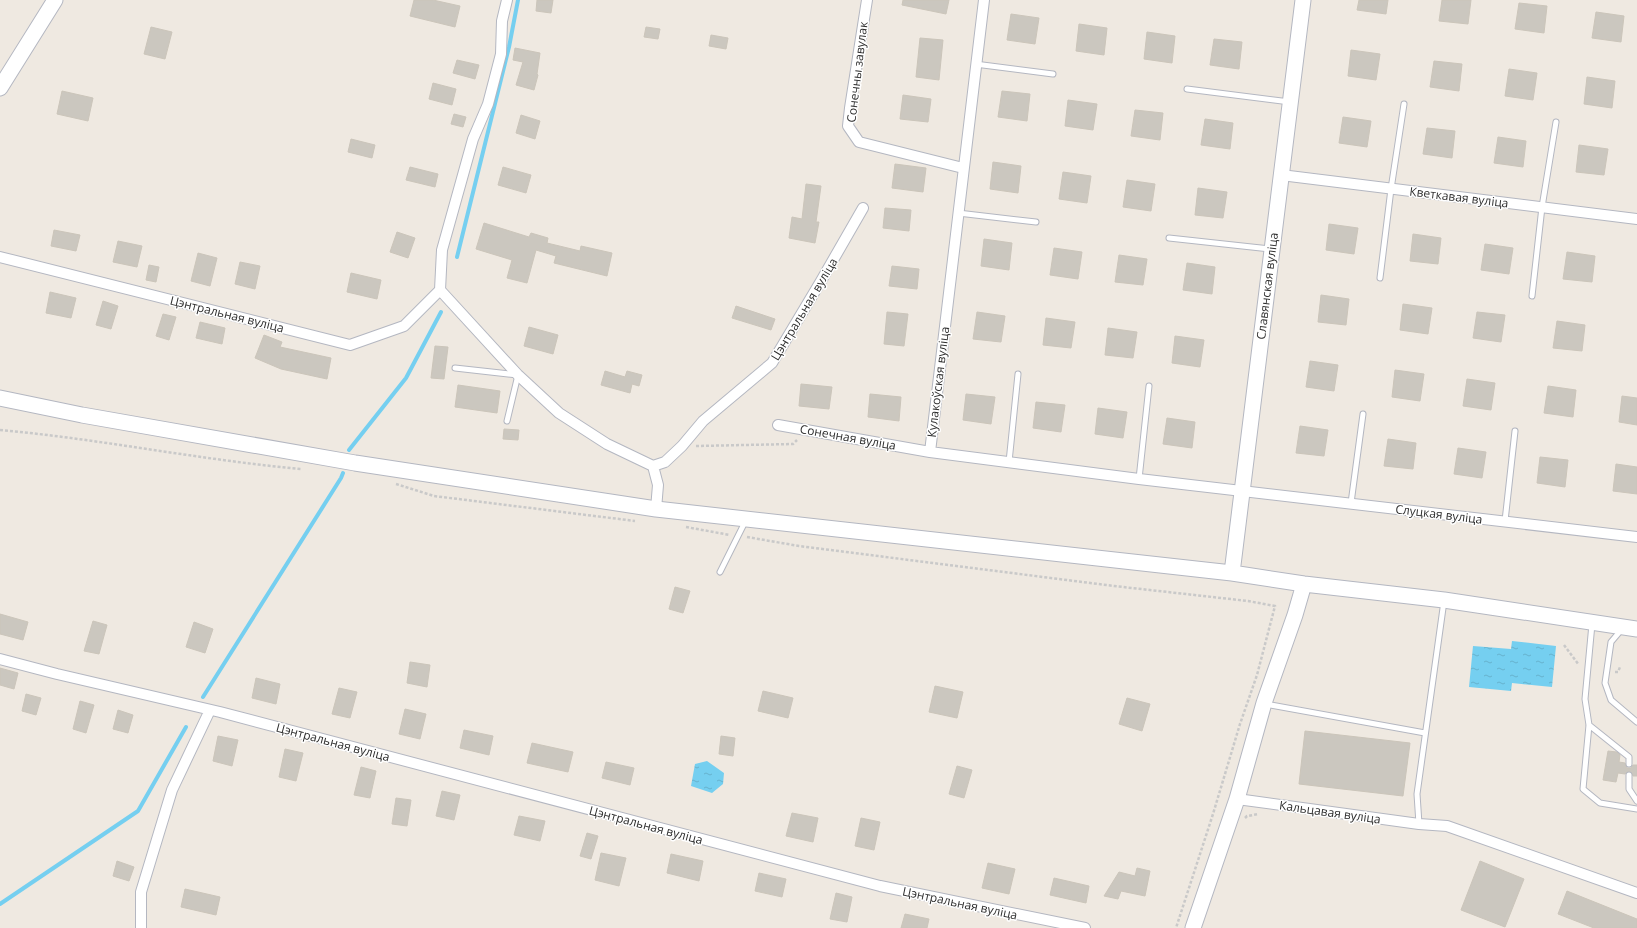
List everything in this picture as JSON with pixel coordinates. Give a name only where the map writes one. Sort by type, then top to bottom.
[{"type":"main road","points":[[0,88],[55,0]]},
{"type":"main road","name":"Славянская вуліца","points":[[1232,573],[1303,0]]},
{"type":"main road","points":[[0,398],[82,416],[355,463],[656,508],[1232,573],[1304,584],[1444,600],[1631,628]]},
{"type":"main road","points":[[1195,924],[1237,799],[1264,704],[1295,615],[1304,584]]},
{"type":"street","points":[[507,0],[502,21],[501,54],[488,104],[473,139],[442,250],[440,290],[518,375],[559,413],[607,444],[653,466],[658,485],[656,508]]},
{"type":"street","name":"Сонечны завулак","points":[[867,0],[848,126],[859,142],[963,168]]},
{"type":"street","name":"Кулакоўская вуліца","points":[[984,0],[975,64],[930,452],[1242,491]]},
{"type":"street","name":"Кветкавая вуліца","points":[[1281,175],[1637,219]]},
{"type":"street","name":"Цэнтральная вуліца","points":[[653,466],[665,462],[682,446],[703,421],[772,363],[822,281],[863,208]]},
{"type":"street","name":"Цэнтральная вуліца","points":[[0,257],[350,345],[404,326],[440,290]]},
{"type":"street","name":"Сонечная вуліца","points":[[778,425],[930,452]]},
{"type":"street","name":"Слуцкая вуліца","points":[[1242,491],[1637,537]]},
{"type":"street","name":"Цэнтральная вуліца","points":[[0,659],[210,710],[880,886],[1085,928]]},
{"type":"street","points":[[141,928],[141,892],[172,790],[210,710]]},
{"type":"street","name":"Кальцавая вуліца","points":[[1237,799],[1419,824],[1447,826],[1637,893]]},
{"type":"lane","points":[[975,64],[1053,74]]},
{"type":"lane","points":[[1187,89],[1291,103]]},
{"type":"lane","points":[[1380,278],[1390,189],[1404,104]]},
{"type":"lane","points":[[1532,296],[1542,207],[1556,122]]},
{"type":"lane","points":[[958,213],[1036,222]]},
{"type":"lane","points":[[1169,238],[1271,249]]},
{"type":"lane","points":[[455,368],[518,375],[508,421]]},
{"type":"lane","points":[[1009,462],[1018,374]]},
{"type":"lane","points":[[1139,479],[1149,386]]},
{"type":"lane","points":[[1351,503],[1363,414]]},
{"type":"lane","points":[[1505,521],[1515,431]]},
{"type":"lane","points":[[720,572],[746,519]]},
{"type":"lane","points":[[1419,824],[1417,794],[1444,600]]},
{"type":"lane","points":[[1592,623],[1585,699],[1589,725],[1583,789],[1600,803],[1637,809]]},
{"type":"lane","points":[[1631,628],[1611,642],[1605,683],[1611,700],[1637,722]]},
{"type":"lane","points":[[1264,704],[1425,733]]},
{"type":"lane","points":[[1589,725],[1629,756],[1629,764]]},
{"type":"lane","points":[[1629,775],[1629,789],[1637,801]]},
{"type":"path","points":[[0,430],[49,434],[263,466],[302,469]]},
{"type":"path","points":[[682,446],[793,444],[807,430]]},
{"type":"path","points":[[390,482],[434,496],[636,521]]},
{"type":"path","points":[[683,527],[799,546],[1114,586],[1248,601],[1275,606],[1257,675],[1240,724],[1176,928]]},
{"type":"path","points":[[1242,822],[1247,816],[1266,813]]},
{"type":"path","points":[[1180,916],[1195,924]]},
{"type":"water","points":[[1512,641],[1556,646],[1552,687],[1512,683],[1511,691],[1469,687],[1473,646],[1511,649]]},
{"type":"water","points":[[707,761],[724,773],[723,784],[712,793],[691,786],[695,764]]},
{"type":"building","points":[[414,0],[433,0],[460,6],[455,27],[410,16]]},
{"type":"building","points":[[537,0],[553,0],[551,13],[536,11]]},
{"type":"building","points":[[903,0],[949,0],[946,14],[902,5]]},
{"type":"building","points":[[1359,0],[1388,0],[1386,14],[1357,10]]},
{"type":"building","points":[[1442,0],[1471,0],[1468,24],[1439,21]]},
{"type":"building","points":[[1519,3],[1547,6],[1544,33],[1515,29]]},
{"type":"building","points":[[1596,12],[1624,16],[1621,42],[1592,38]]},
{"type":"building","points":[[1011,14],[1039,18],[1035,44],[1007,40]]},
{"type":"building","points":[[1079,24],[1107,28],[1104,55],[1076,51]]},
{"type":"building","points":[[151,27],[172,32],[165,59],[144,54]]},
{"type":"building","points":[[646,27],[660,29],[658,39],[644,37]]},
{"type":"building","points":[[1147,32],[1175,36],[1172,63],[1144,59]]},
{"type":"building","points":[[711,35],[728,38],[726,49],[709,46]]},
{"type":"building","points":[[920,38],[943,40],[939,80],[916,77]]},
{"type":"building","points":[[1214,39],[1242,42],[1239,69],[1210,65]]},
{"type":"building","points":[[515,48],[540,53],[538,75],[534,90],[516,85],[523,62],[513,60]]},
{"type":"building","points":[[1351,50],[1380,54],[1376,80],[1348,76]]},
{"type":"building","points":[[457,60],[479,65],[475,79],[453,73]]},
{"type":"building","points":[[1434,61],[1462,64],[1459,91],[1430,87]]},
{"type":"building","points":[[1509,69],[1537,73],[1533,100],[1505,96]]},
{"type":"building","points":[[1587,77],[1615,81],[1612,108],[1584,104]]},
{"type":"building","points":[[433,83],[456,89],[452,105],[429,99]]},
{"type":"building","points":[[62,91],[93,98],[88,121],[57,114]]},
{"type":"building","points":[[1002,91],[1030,94],[1027,121],[998,117]]},
{"type":"building","points":[[903,95],[931,99],[928,122],[900,119]]},
{"type":"building","points":[[1068,100],[1097,104],[1093,130],[1065,126]]},
{"type":"building","points":[[1135,110],[1163,113],[1160,140],[1131,136]]},
{"type":"building","points":[[454,114],[466,117],[463,127],[451,124]]},
{"type":"building","points":[[521,115],[540,121],[535,139],[516,133]]},
{"type":"building","points":[[1343,117],[1371,121],[1367,147],[1339,143]]},
{"type":"building","points":[[1205,119],[1233,123],[1230,149],[1201,145]]},
{"type":"building","points":[[1427,128],[1455,131],[1452,158],[1423,154]]},
{"type":"building","points":[[1498,137],[1526,141],[1523,167],[1494,163]]},
{"type":"building","points":[[351,139],[375,145],[372,158],[348,152]]},
{"type":"building","points":[[1579,145],[1608,149],[1604,175],[1576,172]]},
{"type":"building","points":[[993,162],[1021,166],[1018,193],[990,189]]},
{"type":"building","points":[[895,164],[926,168],[923,192],[892,188]]},
{"type":"building","points":[[410,167],[438,174],[435,187],[406,180]]},
{"type":"building","points":[[503,167],[531,175],[526,193],[498,185]]},
{"type":"building","points":[[1063,172],[1091,176],[1087,203],[1059,199]]},
{"type":"building","points":[[1127,180],[1155,184],[1151,211],[1123,207]]},
{"type":"building","points":[[806,184],[821,186],[816,222],[819,222],[815,243],[789,238],[792,217],[802,219]]},
{"type":"building","points":[[1198,188],[1227,192],[1223,218],[1195,215]]},
{"type":"building","points":[[885,208],[911,210],[909,231],[883,228]]},
{"type":"building","points":[[484,223],[529,237],[531,233],[548,238],[547,243],[580,251],[581,246],[612,253],[607,276],[554,263],[556,256],[536,250],[527,283],[507,278],[512,260],[476,249]]},
{"type":"building","points":[[1329,224],[1358,228],[1354,254],[1326,250]]},
{"type":"building","points":[[54,230],[80,235],[76,251],[51,246]]},
{"type":"building","points":[[397,232],[415,238],[408,258],[390,252]]},
{"type":"building","points":[[1413,234],[1441,238],[1438,264],[1410,261]]},
{"type":"building","points":[[984,239],[1012,243],[1009,270],[981,266]]},
{"type":"building","points":[[118,241],[142,246],[137,267],[113,262]]},
{"type":"building","points":[[1485,244],[1513,248],[1509,274],[1481,270]]},
{"type":"building","points":[[1054,248],[1082,252],[1078,279],[1050,275]]},
{"type":"building","points":[[1567,252],[1595,256],[1592,282],[1563,279]]},
{"type":"building","points":[[198,253],[217,258],[210,286],[191,281]]},
{"type":"building","points":[[1119,255],[1147,259],[1143,285],[1115,282]]},
{"type":"building","points":[[240,262],[260,266],[255,289],[235,284]]},
{"type":"building","points":[[1187,263],[1215,267],[1212,294],[1183,290]]},
{"type":"building","points":[[149,265],[159,267],[156,282],[146,280]]},
{"type":"building","points":[[892,266],[919,269],[917,289],[889,286]]},
{"type":"building","points":[[351,273],[381,280],[377,299],[347,292]]},
{"type":"building","points":[[50,292],[76,298],[71,318],[46,313]]},
{"type":"building","points":[[1321,295],[1349,299],[1346,325],[1318,322]]},
{"type":"building","points":[[103,301],[118,306],[111,329],[96,325]]},
{"type":"building","points":[[1403,304],[1432,308],[1428,334],[1400,330]]},
{"type":"building","points":[[736,306],[775,319],[771,330],[732,318]]},
{"type":"building","points":[[887,312],[908,314],[904,346],[884,344]]},
{"type":"building","points":[[977,312],[1005,316],[1001,342],[973,339]]},
{"type":"building","points":[[1477,312],[1505,315],[1501,342],[1473,338]]},
{"type":"building","points":[[163,314],[176,317],[169,340],[156,336]]},
{"type":"building","points":[[1046,318],[1075,322],[1071,348],[1043,345]]},
{"type":"building","points":[[1557,321],[1585,325],[1582,351],[1553,348]]},
{"type":"building","points":[[200,322],[225,328],[222,344],[196,338]]},
{"type":"building","points":[[529,327],[558,335],[553,354],[524,346]]},
{"type":"building","points":[[1108,328],[1137,332],[1133,358],[1105,355]]},
{"type":"building","points":[[264,335],[282,342],[280,347],[331,358],[327,379],[281,369],[255,358]]},
{"type":"building","points":[[1175,336],[1204,340],[1200,367],[1172,363]]},
{"type":"building","points":[[435,346],[448,347],[444,379],[431,378]]},
{"type":"building","points":[[1310,361],[1338,365],[1334,391],[1306,387]]},
{"type":"building","points":[[1395,370],[1424,374],[1420,401],[1392,397]]},
{"type":"building","points":[[605,371],[625,377],[627,371],[642,375],[639,386],[632,384],[630,393],[601,385]]},
{"type":"building","points":[[1467,379],[1495,383],[1491,410],[1463,406]]},
{"type":"building","points":[[801,384],[832,387],[829,409],[799,406]]},
{"type":"building","points":[[458,385],[500,391],[497,413],[455,407]]},
{"type":"building","points":[[1548,386],[1576,390],[1573,417],[1544,413]]},
{"type":"building","points":[[870,394],[901,397],[899,421],[868,417]]},
{"type":"building","points":[[966,394],[995,397],[991,424],[963,420]]},
{"type":"building","points":[[1622,396],[1637,398],[1637,425],[1619,422]]},
{"type":"building","points":[[1036,402],[1065,405],[1061,432],[1033,428]]},
{"type":"building","points":[[1098,408],[1127,412],[1123,438],[1095,434]]},
{"type":"building","points":[[1167,418],[1195,422],[1192,448],[1163,444]]},
{"type":"building","points":[[1300,426],[1328,430],[1324,456],[1296,453]]},
{"type":"building","points":[[504,429],[519,430],[518,440],[503,439]]},
{"type":"building","points":[[1388,439],[1416,443],[1413,469],[1384,466]]},
{"type":"building","points":[[1458,448],[1486,452],[1482,478],[1454,474]]},
{"type":"building","points":[[1540,457],[1568,460],[1565,487],[1537,483]]},
{"type":"building","points":[[1616,464],[1637,467],[1637,494],[1613,491]]},
{"type":"building","points":[[675,587],[690,591],[683,613],[669,609]]},
{"type":"building","points":[[0,614],[28,622],[23,640],[0,634]]},
{"type":"building","points":[[93,621],[107,625],[99,654],[84,651]]},
{"type":"building","points":[[194,622],[213,629],[205,653],[186,647]]},
{"type":"building","points":[[410,662],[430,665],[427,687],[407,683]]},
{"type":"building","points":[[0,668],[18,673],[14,689],[0,685]]},
{"type":"building","points":[[256,678],[280,684],[276,704],[252,698]]},
{"type":"building","points":[[935,686],[963,692],[957,718],[929,712]]},
{"type":"building","points":[[339,688],[357,692],[350,718],[332,714]]},
{"type":"building","points":[[763,691],[793,698],[788,718],[758,711]]},
{"type":"building","points":[[26,694],[41,698],[36,715],[22,711]]},
{"type":"building","points":[[1127,698],[1150,704],[1142,731],[1119,724]]},
{"type":"building","points":[[80,701],[94,705],[86,733],[73,729]]},
{"type":"building","points":[[405,709],[426,714],[420,739],[399,734]]},
{"type":"building","points":[[118,710],[133,715],[128,733],[113,729]]},
{"type":"building","points":[[464,730],[493,736],[489,755],[460,748]]},
{"type":"building","points":[[1305,731],[1410,743],[1403,796],[1299,784]]},
{"type":"building","points":[[218,736],[238,740],[232,766],[213,761]]},
{"type":"building","points":[[721,736],[735,738],[733,756],[719,754]]},
{"type":"building","points":[[532,743],[573,752],[568,772],[527,763]]},
{"type":"building","points":[[285,749],[303,753],[296,781],[279,777]]},
{"type":"building","points":[[1608,751],[1617,752],[1620,755],[1619,762],[1625,763],[1627,768],[1637,765],[1637,776],[1633,776],[1629,771],[1625,774],[1618,773],[1616,782],[1603,780]]},
{"type":"building","points":[[606,762],[634,768],[630,785],[602,778]]},
{"type":"building","points":[[957,766],[972,770],[964,798],[949,794]]},
{"type":"building","points":[[361,767],[376,771],[370,798],[354,795]]},
{"type":"building","points":[[442,791],[460,795],[454,820],[436,816]]},
{"type":"building","points":[[396,798],[411,800],[407,826],[392,824]]},
{"type":"building","points":[[792,813],[818,818],[813,842],[786,836]]},
{"type":"building","points":[[519,816],[545,821],[540,841],[514,835]]},
{"type":"building","points":[[861,818],[880,822],[874,850],[855,846]]},
{"type":"building","points":[[587,833],[598,836],[591,859],[580,856]]},
{"type":"building","points":[[601,853],[626,858],[619,886],[595,880]]},
{"type":"building","points":[[671,854],[703,861],[699,881],[667,873]]},
{"type":"building","points":[[117,861],[134,867],[129,881],[113,876]]},
{"type":"building","points":[[1480,861],[1524,879],[1505,927],[1461,910]]},
{"type":"building","points":[[988,863],[1015,869],[1009,894],[982,888]]},
{"type":"building","points":[[1137,868],[1150,871],[1145,896],[1121,891],[1118,899],[1104,896],[1119,872],[1135,876]]},
{"type":"building","points":[[759,873],[786,879],[782,897],[755,891]]},
{"type":"building","points":[[1054,878],[1089,886],[1086,903],[1050,895]]},
{"type":"building","points":[[185,889],[220,897],[216,915],[181,907]]},
{"type":"building","points":[[1567,891],[1637,919],[1637,928],[1594,928],[1558,914]]},
{"type":"building","points":[[836,893],[852,897],[847,922],[830,919]]},
{"type":"building","points":[[905,914],[929,919],[927,928],[901,928]]},
{"type":"waterway","points":[[457,257],[509,47],[518,0]]},
{"type":"waterway","points":[[349,450],[406,378],[441,312]]},
{"type":"waterway","points":[[203,697],[343,473]]},
{"type":"waterway","points":[[0,904],[138,811],[186,727]]}]
